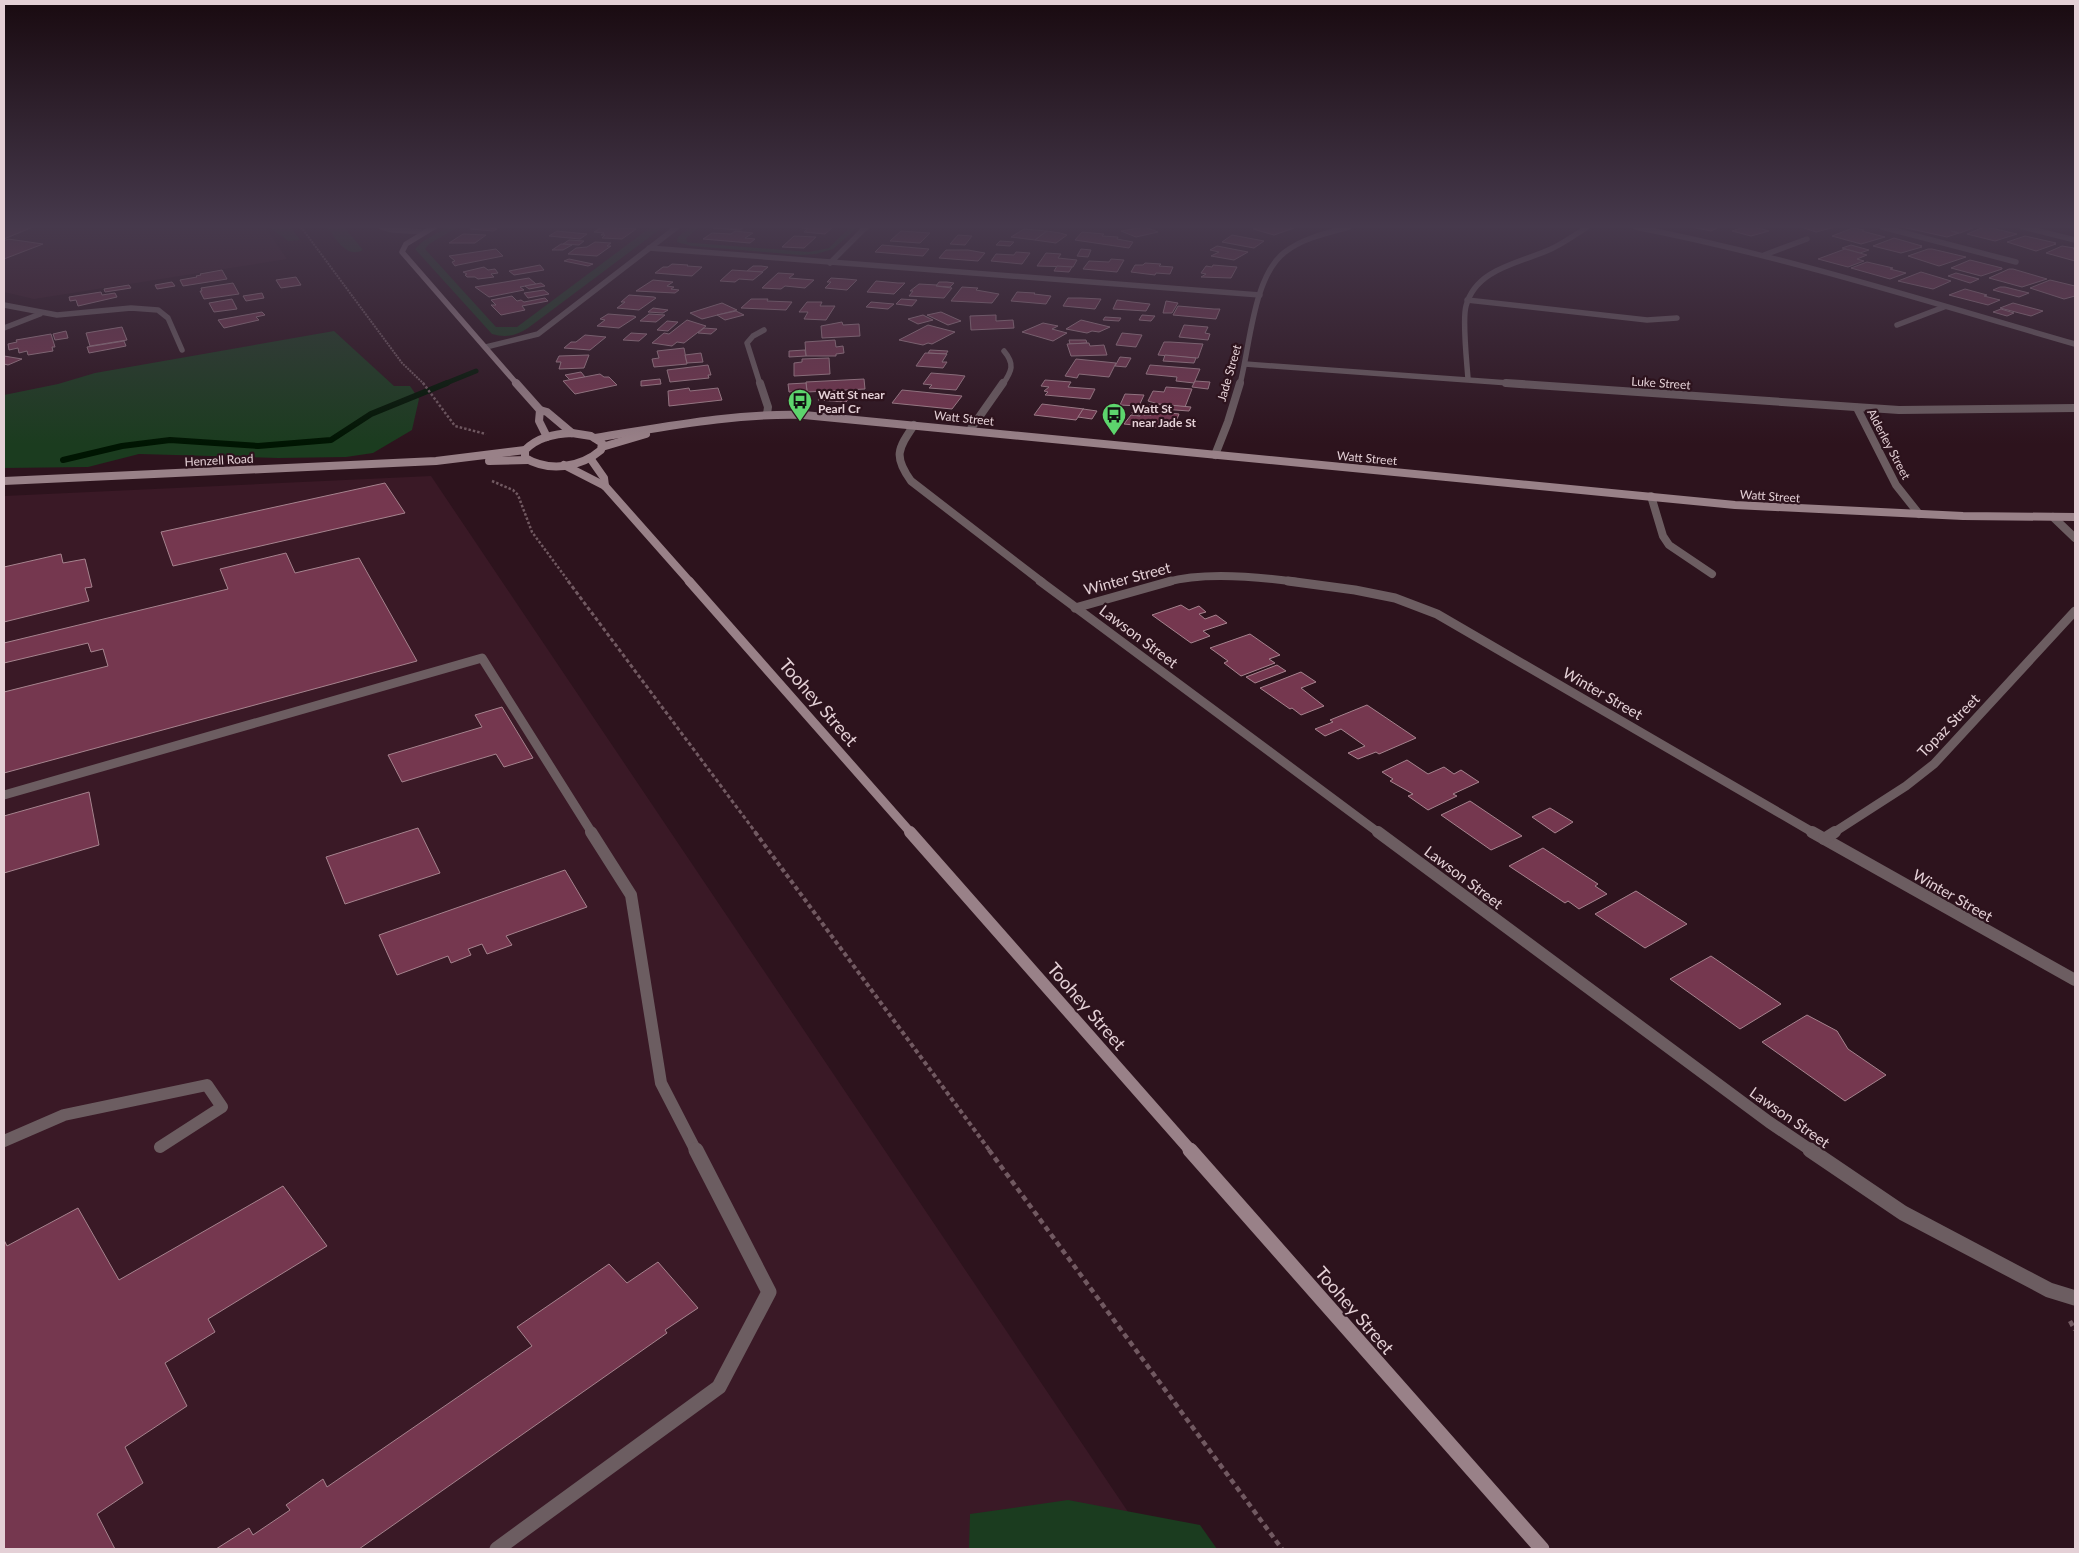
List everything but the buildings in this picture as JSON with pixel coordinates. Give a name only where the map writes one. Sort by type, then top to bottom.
[{"type":"main road","points":[[444,299],[540,410],[551,415],[572,434]]},
{"type":"main road","points":[[528,460],[524,455],[525,450],[533,442],[547,437],[539,424],[538,415],[540,410]]},
{"type":"main road","name":"Watt Street","points":[[547,437],[572,434],[595,438],[707,419],[767,414],[838,417],[1651,496],[1735,506],[1919,514],[2075,517]]},
{"type":"main road","name":"Watt Street","points":[[602,447],[658,428]]},
{"type":"main road","points":[[564,465],[590,458],[599,453],[602,447],[601,442],[595,438]]},
{"type":"main road","name":"Henzell Road","points":[[4,481],[436,461],[525,450]]},
{"type":"main road","name":"Toohey Street","points":[[590,458],[604,478],[605,486]]},
{"type":"main road","name":"Henzell Road","points":[[436,461],[464,463],[528,460],[542,465],[564,465]]},
{"type":"main road","name":"Toohey Street","points":[[564,465],[605,486],[1542,1549]]},
{"type":"street","points":[[486,347],[538,334],[583,299]]},
{"type":"street","name":"Jade Street","points":[[1215,455],[1245,364],[1259,299]]},
{"type":"street","points":[[1918,299],[2075,344]]},
{"type":"street","points":[[1468,379],[1465,318],[1467,300],[1647,320],[1677,318]]},
{"type":"street","points":[[4,305],[40,314],[77,314],[131,308],[160,311],[166,315],[182,350]]},
{"type":"street","points":[[1897,325],[1944,307]]},
{"type":"street","points":[[4,328],[40,314]]},
{"type":"street","points":[[764,330],[752,336],[747,344],[768,407],[767,414]]},
{"type":"street","points":[[970,430],[1011,372],[1013,366],[1004,351]]},
{"type":"street","name":"Luke Street","points":[[1245,364],[1857,408],[1899,410],[2075,408]]},
{"type":"street","name":"Alderley Street","points":[[1857,408],[1896,485],[1919,514]]},
{"type":"street","name":"Lawson Street","points":[[914,425],[898,453],[898,461],[911,482],[1075,608],[1785,1132],[1903,1213],[2049,1290],[2075,1298]]},
{"type":"street","points":[[1651,496],[1663,536],[1669,545],[1678,553],[1712,574]]},
{"type":"street","points":[[2053,517],[2075,538]]},
{"type":"street","name":"Winter Street","points":[[1075,608],[1175,580],[1221,578],[1273,579],[1312,583],[1395,598],[1437,614],[1824,839],[2075,980]]},
{"type":"street","name":"Topaz Street","points":[[1824,839],[1906,786],[1934,764],[2075,611]]},
{"type":"street","points":[[4,795],[482,658],[631,896],[661,1083],[769,1292],[719,1387],[497,1549]]},
{"type":"street","points":[[4,1141],[64,1115],[207,1085],[222,1107],[160,1147]]},
{"type":"path","points":[[355,299],[402,363],[425,385],[455,426],[480,432],[491,437]]},
{"type":"path","points":[[486,476],[492,481],[513,490],[518,495],[532,532],[1282,1549]]},
{"type":"shaded area","points":[[431,476],[1153,1549],[4,1549],[4,496]]},
{"type":"green space","points":[[461,299],[471,299],[496,327],[517,327],[554,299],[566,299],[519,333],[506,336],[492,334]]},
{"type":"green space","points":[[334,331],[394,386],[410,386],[419,399],[412,430],[373,453],[346,457],[278,458],[139,454],[88,467],[4,468],[4,395],[58,384],[95,373]]},
{"type":"green space","points":[[1068,1500],[1200,1525],[1217,1549],[969,1549],[970,1514]]},
{"type":"waterway","points":[[444,384],[476,371]]},
{"type":"waterway","points":[[63,460],[122,446],[170,440],[258,446],[331,440],[371,414],[447,383]]},
{"type":"place","name":"Watt St near Pearl Cr","points":[[800,422]]},
{"type":"place","name":"Watt St near Jade St","points":[[1114,436]]}]
